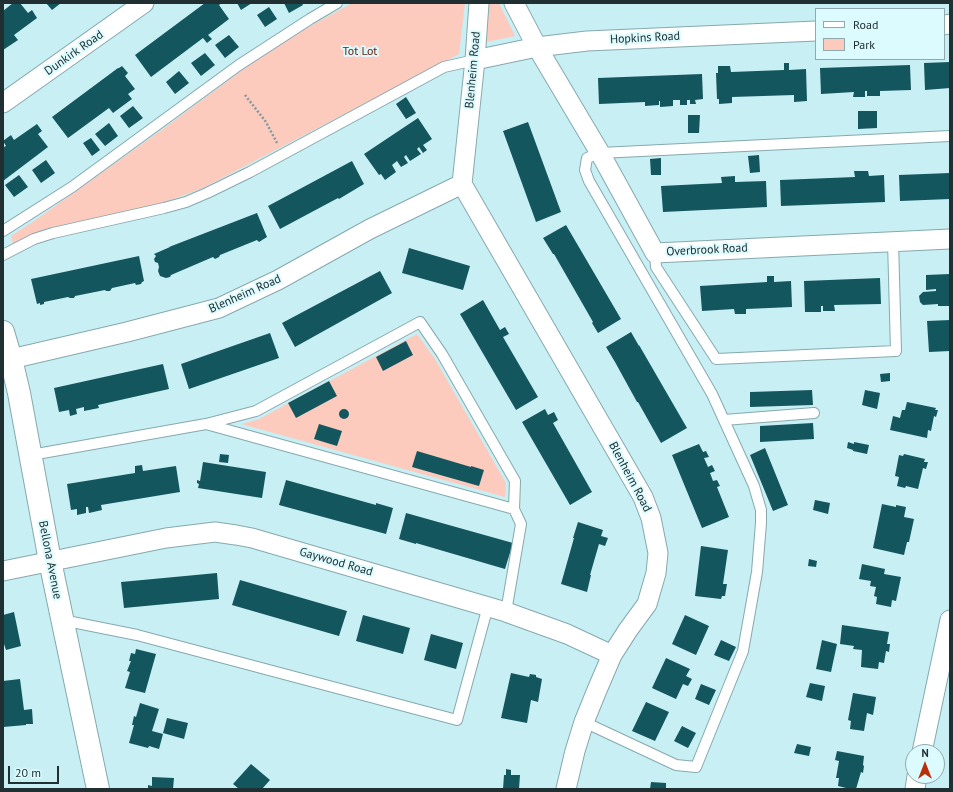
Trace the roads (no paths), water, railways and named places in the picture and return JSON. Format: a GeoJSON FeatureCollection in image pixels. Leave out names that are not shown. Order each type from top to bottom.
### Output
{"type":"FeatureCollection","features":[{"type":"Feature","properties":{"kind":"street","name":"Dunkirk Road"},"geometry":{"type":"LineString","coordinates":[[3,103],[144,3]]}},
{"type":"Feature","properties":{"kind":"street","name":"Blenheim Road"},"geometry":{"type":"LineString","coordinates":[[478,3],[462,184],[639,490],[651,518],[658,553],[656,573],[647,604],[612,655],[584,722],[566,789]]}},
{"type":"Feature","properties":{"kind":"street","name":"Overbrook Road"},"geometry":{"type":"LineString","coordinates":[[514,3],[600,153],[655,253],[950,239]]}},
{"type":"Feature","properties":{"kind":"street","name":"Hopkins Road"},"geometry":{"type":"LineString","coordinates":[[474,60],[538,47],[587,41],[815,31]]}},
{"type":"Feature","properties":{"kind":"street","name":"Blenheim Road"},"geometry":{"type":"LineString","coordinates":[[11,359],[219,308],[278,280],[370,229],[462,184]]}},
{"type":"Feature","properties":{"kind":"street","name":"Bellona Avenue"},"geometry":{"type":"LineString","coordinates":[[3,332],[19,393],[50,561],[98,789]]}},
{"type":"Feature","properties":{"kind":"street","name":"Gaywood Road"},"geometry":{"type":"LineString","coordinates":[[3,571],[166,538],[215,532],[252,538],[488,606],[567,634],[612,655]]}},
{"type":"Feature","properties":{"kind":"street"},"geometry":{"type":"LineString","coordinates":[[924,744],[950,620]]}},
{"type":"Feature","properties":{"kind":"lane"},"geometry":{"type":"LineString","coordinates":[[3,231],[72,187],[238,65],[337,3]]}},
{"type":"Feature","properties":{"kind":"lane"},"geometry":{"type":"LineString","coordinates":[[3,255],[34,240],[53,233],[186,202],[236,179],[444,67],[474,60]]}},
{"type":"Feature","properties":{"kind":"lane"},"geometry":{"type":"LineString","coordinates":[[584,722],[676,765],[696,767],[743,651],[757,572],[761,523],[761,510],[754,486],[712,394],[589,180],[585,170],[587,158],[600,153],[950,136]]}},
{"type":"Feature","properties":{"kind":"lane"},"geometry":{"type":"LineString","coordinates":[[655,253],[656,267],[716,358],[888,352],[896,351],[893,242]]}},
{"type":"Feature","properties":{"kind":"lane"},"geometry":{"type":"LineString","coordinates":[[31,455],[206,424],[256,411],[420,322],[442,354],[516,481],[514,509],[521,524],[506,612]]}},
{"type":"Feature","properties":{"kind":"lane"},"geometry":{"type":"LineString","coordinates":[[724,420],[814,413]]}},
{"type":"Feature","properties":{"kind":"lane"},"geometry":{"type":"LineString","coordinates":[[206,424],[514,509]]}},
{"type":"Feature","properties":{"kind":"lane"},"geometry":{"type":"LineString","coordinates":[[62,620],[137,635],[457,720],[488,606]]}},
{"type":"Feature","properties":{"kind":"park label","name":"Tot Lot"},"geometry":{"type":"Point","coordinates":[360,52]}}]}
